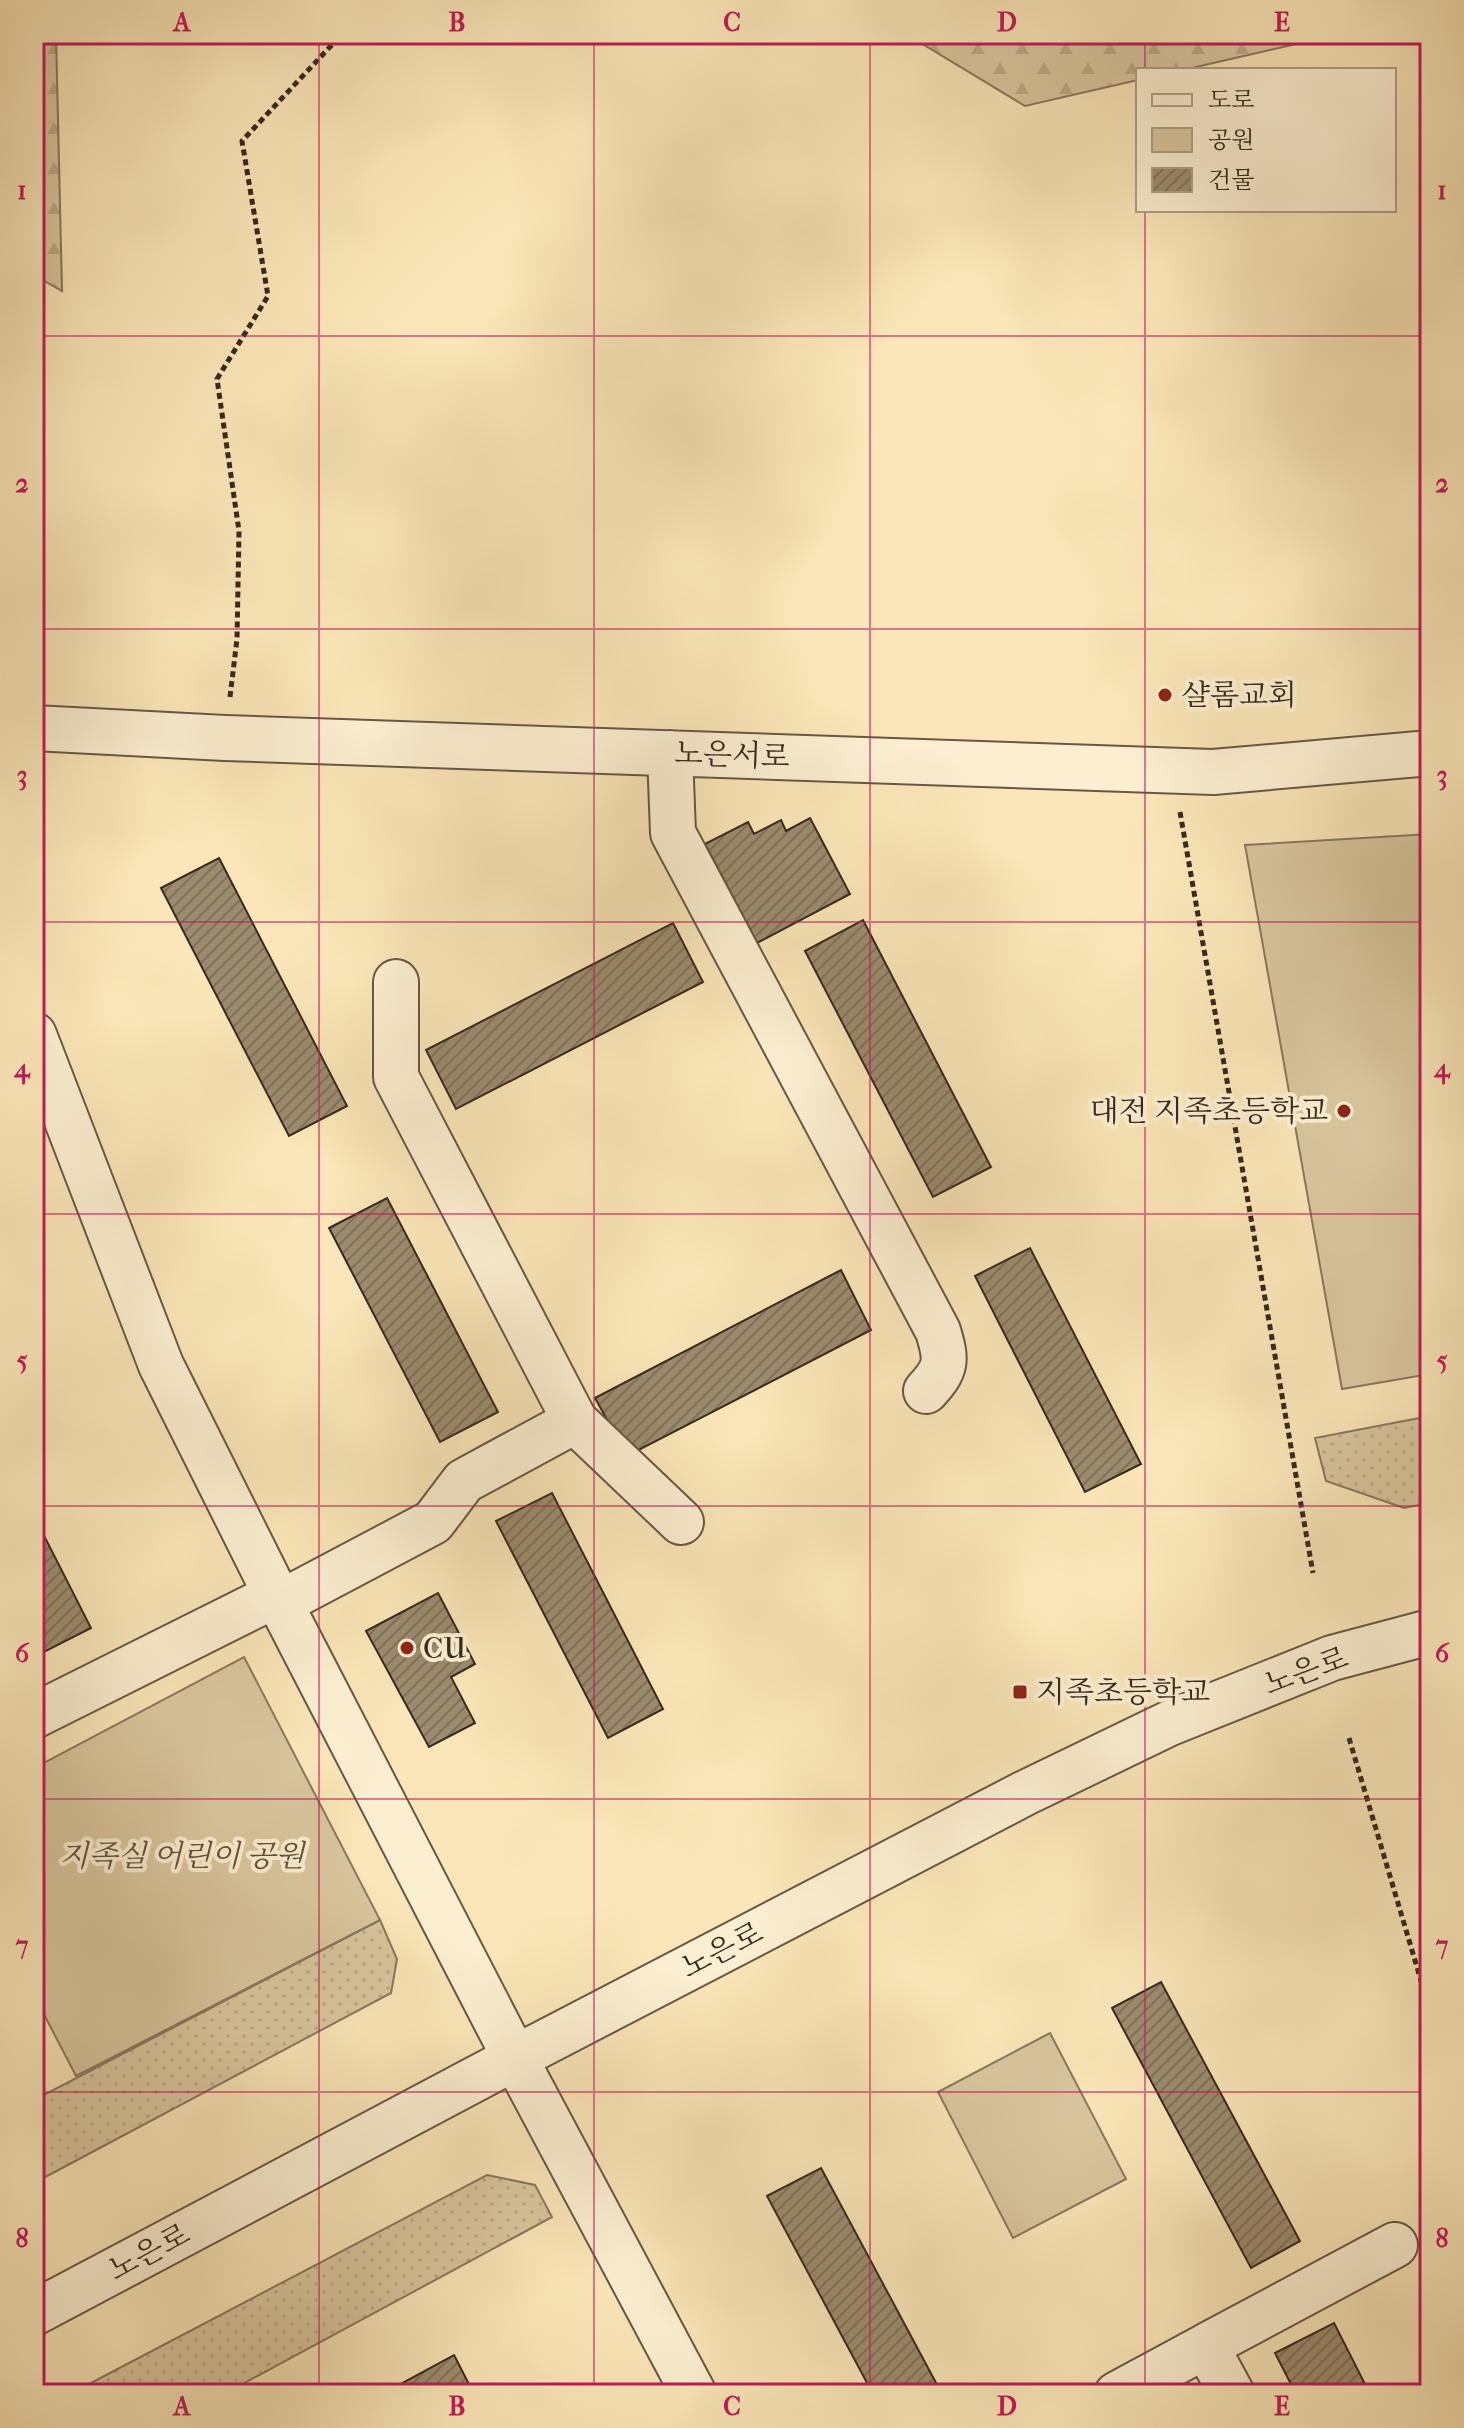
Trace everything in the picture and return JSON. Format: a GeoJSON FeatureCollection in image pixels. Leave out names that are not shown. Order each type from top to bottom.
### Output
{"type":"FeatureCollection","features":[{"type":"Feature","properties":{"kind":"street","name":"노은서로"},"geometry":{"type":"LineString","coordinates":[[34,728],[225,738],[1213,772],[1430,753]]}},
{"type":"Feature","properties":{"kind":"street"},"geometry":{"type":"LineString","coordinates":[[670,753],[673,833],[938,1331],[945,1356],[942,1373],[926,1391]]}},
{"type":"Feature","properties":{"kind":"street"},"geometry":{"type":"LineString","coordinates":[[396,982],[396,1077],[575,1421],[681,1522]]}},
{"type":"Feature","properties":{"kind":"street"},"geometry":{"type":"LineString","coordinates":[[34,1035],[161,1365],[515,2058],[694,2394]]}},
{"type":"Feature","properties":{"kind":"street"},"geometry":{"type":"LineString","coordinates":[[34,1716],[433,1522],[464,1481],[575,1421]]}},
{"type":"Feature","properties":{"kind":"street","name":"노은로"},"geometry":{"type":"LineString","coordinates":[[34,2313],[1025,1793],[1170,1723],[1332,1658],[1430,1632]]}},
{"type":"Feature","properties":{"kind":"street"},"geometry":{"type":"LineString","coordinates":[[1117,2394],[1395,2245]]}},
{"type":"Feature","properties":{"kind":"street"},"geometry":{"type":"LineString","coordinates":[[1206,2346],[1232,2394]]}},
{"type":"Feature","properties":{"kind":"path"},"geometry":{"type":"LineString","coordinates":[[225,738],[237,639],[239,531],[217,379],[268,296],[242,141],[342,34]]}},
{"type":"Feature","properties":{"kind":"path"},"geometry":{"type":"LineString","coordinates":[[1179,807],[1313,1573]]}},
{"type":"Feature","properties":{"kind":"path"},"geometry":{"type":"LineString","coordinates":[[1349,1738],[1430,2011]]}},
{"type":"Feature","properties":{"kind":"green space"},"geometry":{"type":"Polygon","coordinates":[[[34,34],[56,34],[62,291],[34,275],[34,34]]]}},
{"type":"Feature","properties":{"kind":"green space"},"geometry":{"type":"Polygon","coordinates":[[[906,34],[1340,34],[1192,68],[1136,68],[1136,80],[1025,106],[906,34]]]}},
{"type":"Feature","properties":{"kind":"green space","name":"대전 지족초등학교"},"geometry":{"type":"Polygon","coordinates":[[[1430,834],[1430,1374],[1342,1389],[1245,845],[1430,834]]]}},
{"type":"Feature","properties":{"kind":"green space"},"geometry":{"type":"Polygon","coordinates":[[[1430,1416],[1430,1503],[1404,1508],[1326,1481],[1315,1438],[1430,1416]]]}},
{"type":"Feature","properties":{"kind":"green space","name":"지족실 어린이 공원"},"geometry":{"type":"Polygon","coordinates":[[[244,1657],[380,1920],[76,2076],[34,1995],[34,1768],[244,1657]]]}},
{"type":"Feature","properties":{"kind":"green space"},"geometry":{"type":"Polygon","coordinates":[[[380,1920],[397,1959],[391,1993],[34,2183],[34,2100],[380,1920]]]}},
{"type":"Feature","properties":{"kind":"green space"},"geometry":{"type":"Polygon","coordinates":[[[1050,2033],[1126,2179],[1013,2238],[938,2092],[1050,2033]]]}},
{"type":"Feature","properties":{"kind":"green space"},"geometry":{"type":"Polygon","coordinates":[[[487,2175],[535,2185],[552,2217],[224,2394],[70,2394],[487,2175]]]}},
{"type":"Feature","properties":{"kind":"building"},"geometry":{"type":"Polygon","coordinates":[[[810,818],[850,894],[757,943],[705,844],[748,822],[754,834],[781,820],[786,831],[810,818]]]}},
{"type":"Feature","properties":{"kind":"building"},"geometry":{"type":"Polygon","coordinates":[[[219,858],[347,1106],[289,1136],[161,888],[219,858]]]}},
{"type":"Feature","properties":{"kind":"building"},"geometry":{"type":"Polygon","coordinates":[[[863,920],[991,1167],[933,1197],[805,951],[863,920]]]}},
{"type":"Feature","properties":{"kind":"building"},"geometry":{"type":"Polygon","coordinates":[[[673,923],[703,982],[456,1109],[426,1050],[673,923]]]}},
{"type":"Feature","properties":{"kind":"building"},"geometry":{"type":"Polygon","coordinates":[[[387,1198],[498,1412],[440,1442],[329,1228],[387,1198]]]}},
{"type":"Feature","properties":{"kind":"building"},"geometry":{"type":"Polygon","coordinates":[[[1030,1248],[1141,1464],[1085,1492],[975,1276],[1030,1248]]]}},
{"type":"Feature","properties":{"kind":"building"},"geometry":{"type":"Polygon","coordinates":[[[841,1270],[871,1330],[627,1456],[595,1398],[841,1270]]]}},
{"type":"Feature","properties":{"kind":"building"},"geometry":{"type":"Polygon","coordinates":[[[552,1493],[663,1709],[608,1738],[496,1521],[552,1493]]]}},
{"type":"Feature","properties":{"kind":"building"},"geometry":{"type":"Polygon","coordinates":[[[34,1516],[91,1628],[38,1655],[34,1647],[34,1516]]]}},
{"type":"Feature","properties":{"kind":"building"},"geometry":{"type":"Polygon","coordinates":[[[438,1593],[475,1664],[451,1677],[475,1723],[429,1747],[366,1631],[438,1593]]]}},
{"type":"Feature","properties":{"kind":"building"},"geometry":{"type":"Polygon","coordinates":[[[1161,1982],[1300,2241],[1251,2268],[1112,2008],[1161,1982]]]}},
{"type":"Feature","properties":{"kind":"building"},"geometry":{"type":"Polygon","coordinates":[[[821,2168],[942,2394],[873,2394],[767,2196],[821,2168]]]}},
{"type":"Feature","properties":{"kind":"building"},"geometry":{"type":"Polygon","coordinates":[[[1334,2323],[1370,2394],[1296,2394],[1275,2353],[1334,2323]]]}},
{"type":"Feature","properties":{"kind":"building"},"geometry":{"type":"Polygon","coordinates":[[[454,2355],[474,2394],[397,2394],[393,2388],[454,2355]]]}},
{"type":"Feature","properties":{"kind":"place","name":"샬롬교회"},"geometry":{"type":"Point","coordinates":[1165,695]}},
{"type":"Feature","properties":{"kind":"place","name":"대전 지족초등학교"},"geometry":{"type":"Point","coordinates":[1344,1111]}},
{"type":"Feature","properties":{"kind":"place","name":"CU"},"geometry":{"type":"Point","coordinates":[407,1648]}},
{"type":"Feature","properties":{"kind":"place","name":"지족초등학교"},"geometry":{"type":"Point","coordinates":[1020,1692]}}]}
